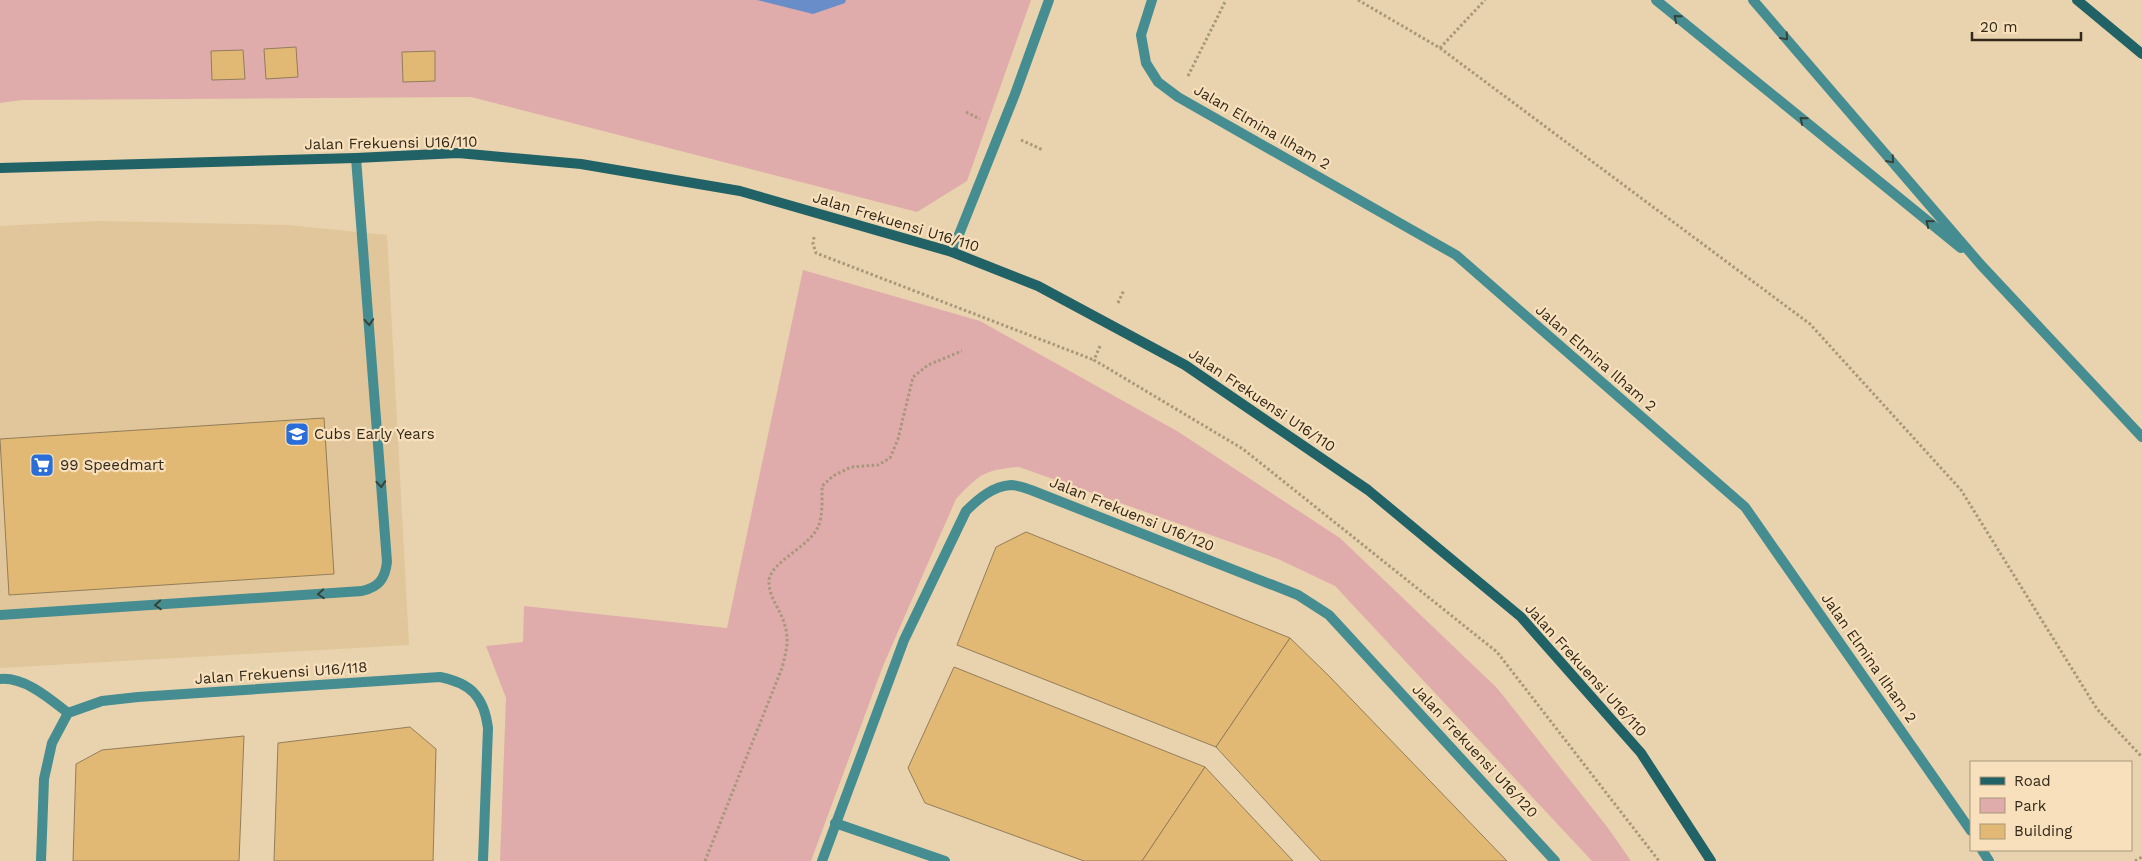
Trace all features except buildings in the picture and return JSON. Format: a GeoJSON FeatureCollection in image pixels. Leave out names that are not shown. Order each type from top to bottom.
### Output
{"type":"FeatureCollection","features":[{"type":"Feature","properties":{"kind":"street"},"geometry":{"type":"LineString","coordinates":[[952,252],[1015,94],[1049,0]]}},
{"type":"Feature","properties":{"kind":"street","name":"Jalan Elmina Ilham 2"},"geometry":{"type":"LineString","coordinates":[[1152,0],[1142,35],[1146,63],[1158,82],[1178,97],[1456,255],[1745,507],[1970,830]]}},
{"type":"Feature","properties":{"kind":"street"},"geometry":{"type":"LineString","coordinates":[[1656,0],[1981,265]]}},
{"type":"Feature","properties":{"kind":"street"},"geometry":{"type":"LineString","coordinates":[[1753,0],[1981,265],[2142,437]]}},
{"type":"Feature","properties":{"kind":"street"},"geometry":{"type":"LineString","coordinates":[[2077,0],[2142,54]]}},
{"type":"Feature","properties":{"kind":"street","name":"Jalan Frekuensi U16/110"},"geometry":{"type":"LineString","coordinates":[[0,168],[356,158],[458,153],[581,164],[740,191],[952,252],[1038,286],[1185,365],[1368,490],[1521,618],[1641,753],[1711,861]]}},
{"type":"Feature","properties":{"kind":"street"},"geometry":{"type":"LineString","coordinates":[[0,615],[362,591],[373,588],[381,582],[386,573],[388,562],[356,158]]}},
{"type":"Feature","properties":{"kind":"street","name":"Jalan Frekuensi U16/120"},"geometry":{"type":"LineString","coordinates":[[822,861],[904,640],[966,511],[978,499],[994,490],[1012,485],[1031,490],[1298,595],[1329,614],[1555,861]]}},
{"type":"Feature","properties":{"kind":"street","name":"Jalan Frekuensi U16/118"},"geometry":{"type":"LineString","coordinates":[[68,712],[102,701],[138,697],[440,677],[456,680],[480,698],[486,713],[488,728],[483,861]]}},
{"type":"Feature","properties":{"kind":"street"},"geometry":{"type":"LineString","coordinates":[[0,679],[8,678],[42,692],[68,712],[52,743],[44,779],[41,861]]}},
{"type":"Feature","properties":{"kind":"street"},"geometry":{"type":"LineString","coordinates":[[835,823],[945,861]]}},
{"type":"Feature","properties":{"kind":"path"},"geometry":{"type":"LineString","coordinates":[[1178,97],[1226,0]]}},
{"type":"Feature","properties":{"kind":"path"},"geometry":{"type":"LineString","coordinates":[[1358,0],[1440,48],[1810,324],[1961,490],[2097,709],[2142,757]]}},
{"type":"Feature","properties":{"kind":"path"},"geometry":{"type":"LineString","coordinates":[[1440,48],[1485,0]]}},
{"type":"Feature","properties":{"kind":"path"},"geometry":{"type":"LineString","coordinates":[[822,215],[813,244],[816,253],[1094,360],[1243,449],[1497,652],[1660,861]]}},
{"type":"Feature","properties":{"kind":"path"},"geometry":{"type":"LineString","coordinates":[[1094,360],[1124,290]]}},
{"type":"Feature","properties":{"kind":"path"},"geometry":{"type":"LineString","coordinates":[[705,861],[782,668],[788,646],[785,623],[770,594],[769,579],[773,569],[807,541],[818,527],[822,506],[822,486],[833,476],[851,467],[878,465],[890,458],[898,439],[914,377],[928,365],[962,351]]}},
{"type":"Feature","properties":{"kind":"path"},"geometry":{"type":"LineString","coordinates":[[2135,861],[2142,857]]}},
{"type":"Feature","properties":{"kind":"shaded area"},"geometry":{"type":"Polygon","coordinates":[[[98,221],[288,225],[387,235],[409,645],[0,668],[0,226],[98,221]]]}},
{"type":"Feature","properties":{"kind":"green space"},"geometry":{"type":"Polygon","coordinates":[[[0,0],[1031,0],[967,181],[917,212],[471,97],[22,100],[0,103],[0,0]]]}},
{"type":"Feature","properties":{"kind":"green space"},"geometry":{"type":"Polygon","coordinates":[[[803,270],[980,321],[1177,431],[1340,538],[1497,688],[1608,828],[1631,861],[1592,861],[1335,586],[1278,559],[1019,467],[998,470],[983,475],[956,499],[883,666],[811,861],[500,861],[506,698],[486,646],[523,642],[524,606],[727,628],[803,270]]]}},
{"type":"Feature","properties":{"kind":"water"},"geometry":{"type":"Polygon","coordinates":[[[757,0],[846,0],[845,3],[813,14],[757,0]]]}},
{"type":"Feature","properties":{"kind":"place","name":"Cubs Early Years"},"geometry":{"type":"Point","coordinates":[297,434]}},
{"type":"Feature","properties":{"kind":"place","name":"99 Speedmart"},"geometry":{"type":"Point","coordinates":[42,465]}}]}
